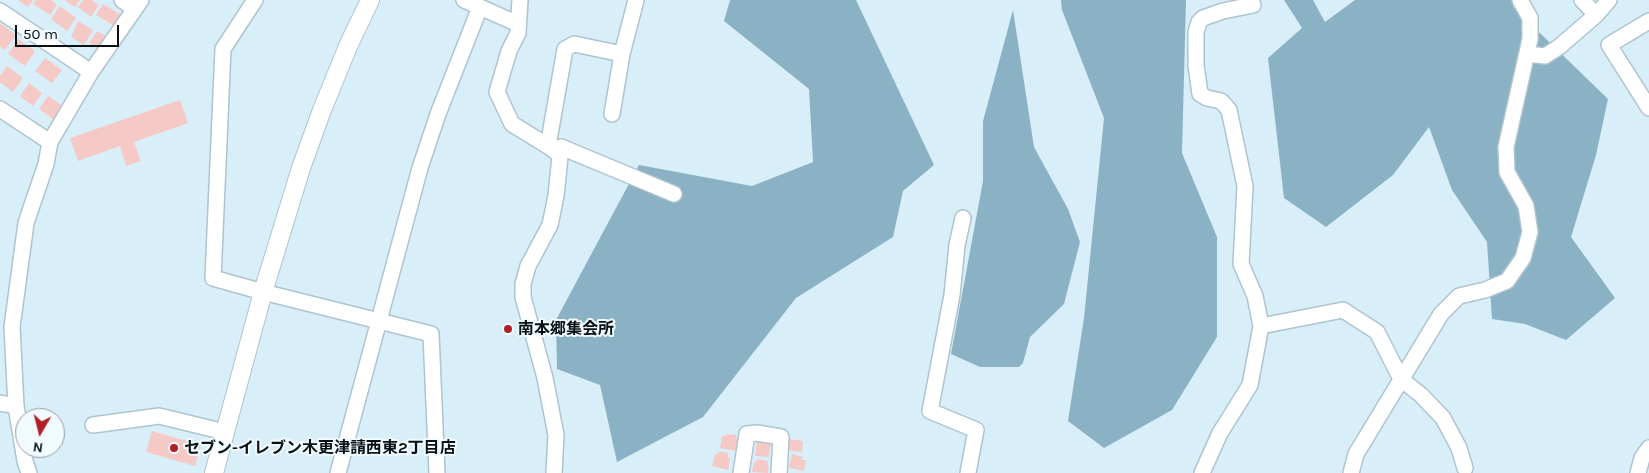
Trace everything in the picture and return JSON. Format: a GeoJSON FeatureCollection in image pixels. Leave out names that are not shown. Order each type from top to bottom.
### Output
{"type":"FeatureCollection","features":[{"type":"Feature","properties":{"kind":"street"},"geometry":{"type":"LineString","coordinates":[[29,473],[16,406],[12,327],[26,223],[46,164],[50,142],[91,72],[138,4],[122,0]]}},
{"type":"Feature","properties":{"kind":"street"},"geometry":{"type":"LineString","coordinates":[[255,0],[223,49],[213,278],[431,334],[437,473]]}},
{"type":"Feature","properties":{"kind":"street"},"geometry":{"type":"LineString","coordinates":[[214,473],[283,224],[322,110],[349,44],[370,0]]}},
{"type":"Feature","properties":{"kind":"street"},"geometry":{"type":"LineString","coordinates":[[464,0],[518,24]]}},
{"type":"Feature","properties":{"kind":"street"},"geometry":{"type":"LineString","coordinates":[[520,0],[518,33],[509,51],[497,92],[512,124],[555,146],[674,194]]}},
{"type":"Feature","properties":{"kind":"street"},"geometry":{"type":"LineString","coordinates":[[612,114],[622,54],[636,0]]}},
{"type":"Feature","properties":{"kind":"street"},"geometry":{"type":"LineString","coordinates":[[1351,473],[1356,454],[1441,314],[1459,296],[1485,290],[1507,281],[1523,258],[1530,232],[1526,206],[1507,172],[1506,147],[1530,39],[1530,18],[1520,0]]}},
{"type":"Feature","properties":{"kind":"street"},"geometry":{"type":"LineString","coordinates":[[1582,0],[1596,15]]}},
{"type":"Feature","properties":{"kind":"street"},"geometry":{"type":"LineString","coordinates":[[1527,54],[1545,56],[1560,47],[1596,15],[1609,0]]}},
{"type":"Feature","properties":{"kind":"street"},"geometry":{"type":"LineString","coordinates":[[1202,473],[1220,433],[1250,385],[1261,326],[1255,296],[1241,264],[1245,186],[1229,110],[1221,101],[1207,98],[1200,94],[1196,65],[1196,32],[1199,22],[1203,18],[1224,11],[1254,5]]}},
{"type":"Feature","properties":{"kind":"street"},"geometry":{"type":"LineString","coordinates":[[338,473],[420,168],[438,114],[480,7]]}},
{"type":"Feature","properties":{"kind":"street"},"geometry":{"type":"LineString","coordinates":[[0,11],[91,72]]}},
{"type":"Feature","properties":{"kind":"street"},"geometry":{"type":"LineString","coordinates":[[1648,104],[1609,44],[1649,21]]}},
{"type":"Feature","properties":{"kind":"street"},"geometry":{"type":"LineString","coordinates":[[554,473],[556,435],[545,378],[523,298],[524,284],[528,266],[550,225],[556,196],[555,146],[566,49],[574,44],[622,54]]}},
{"type":"Feature","properties":{"kind":"street"},"geometry":{"type":"LineString","coordinates":[[0,109],[50,142]]}},
{"type":"Feature","properties":{"kind":"street"},"geometry":{"type":"LineString","coordinates":[[963,218],[957,245],[952,295],[930,411],[976,430],[968,473]]}},
{"type":"Feature","properties":{"kind":"street"},"geometry":{"type":"LineString","coordinates":[[1261,326],[1343,310],[1378,332],[1401,379],[1421,395],[1443,418],[1469,471]]}},
{"type":"Feature","properties":{"kind":"street"},"geometry":{"type":"LineString","coordinates":[[0,403],[16,406]]}},
{"type":"Feature","properties":{"kind":"street"},"geometry":{"type":"LineString","coordinates":[[92,424],[159,416],[225,432]]}},
{"type":"Feature","properties":{"kind":"street"},"geometry":{"type":"LineString","coordinates":[[741,473],[747,434],[757,433],[781,437],[779,473]]}},
{"type":"Feature","properties":{"kind":"street"},"geometry":{"type":"LineString","coordinates":[[1638,473],[1642,458],[1649,448]]}},
{"type":"Feature","properties":{"kind":"shaded area"},"geometry":{"type":"Polygon","coordinates":[[[730,0],[856,0],[934,165],[903,191],[893,237],[796,298],[703,417],[617,462],[600,385],[557,369],[556,320],[639,165],[752,186],[813,162],[809,89],[724,21],[730,0]]]}},
{"type":"Feature","properties":{"kind":"shaded area"},"geometry":{"type":"Polygon","coordinates":[[[1061,0],[1186,0],[1182,153],[1217,237],[1217,337],[1172,410],[1104,448],[1068,421],[1084,318],[1104,118],[1062,10],[1061,0]]]}},
{"type":"Feature","properties":{"kind":"shaded area"},"geometry":{"type":"Polygon","coordinates":[[[1284,0],[1313,0],[1325,22],[1355,0],[1515,0],[1513,7],[1608,99],[1596,155],[1571,237],[1615,298],[1566,340],[1525,324],[1492,319],[1487,242],[1452,190],[1429,127],[1393,175],[1326,227],[1284,198],[1268,58],[1302,28],[1284,0]]]}},
{"type":"Feature","properties":{"kind":"shaded area"},"geometry":{"type":"Polygon","coordinates":[[[1013,10],[1034,147],[1068,209],[1080,242],[1064,304],[1030,337],[1023,363],[1019,367],[980,367],[951,354],[983,181],[983,121],[1013,10]]]}},
{"type":"Feature","properties":{"kind":"building"},"geometry":{"type":"Polygon","coordinates":[[[18,0],[33,0],[28,7],[18,0]]]}},
{"type":"Feature","properties":{"kind":"building"},"geometry":{"type":"Polygon","coordinates":[[[36,0],[51,0],[57,5],[50,15],[33,4],[36,0]]]}},
{"type":"Feature","properties":{"kind":"building"},"geometry":{"type":"Polygon","coordinates":[[[64,0],[80,0],[75,7],[64,0]]]}},
{"type":"Feature","properties":{"kind":"building"},"geometry":{"type":"Polygon","coordinates":[[[83,0],[92,0],[99,5],[91,17],[78,7],[83,0]]]}},
{"type":"Feature","properties":{"kind":"building"},"geometry":{"type":"Polygon","coordinates":[[[103,4],[123,16],[116,27],[96,15],[103,4]]]}},
{"type":"Feature","properties":{"kind":"building"},"geometry":{"type":"Polygon","coordinates":[[[60,6],[76,18],[67,31],[51,19],[60,6]]]}},
{"type":"Feature","properties":{"kind":"building"},"geometry":{"type":"Polygon","coordinates":[[[78,21],[93,30],[84,45],[71,37],[78,21]]]}},
{"type":"Feature","properties":{"kind":"building"},"geometry":{"type":"Polygon","coordinates":[[[0,23],[16,35],[5,50],[0,47],[0,23]]]}},
{"type":"Feature","properties":{"kind":"building"},"geometry":{"type":"Polygon","coordinates":[[[97,31],[111,39],[103,52],[89,43],[97,31]]]}},
{"type":"Feature","properties":{"kind":"building"},"geometry":{"type":"Polygon","coordinates":[[[18,39],[35,51],[25,66],[8,54],[18,39]]]}},
{"type":"Feature","properties":{"kind":"building"},"geometry":{"type":"Polygon","coordinates":[[[45,58],[62,70],[52,83],[35,71],[45,58]]]}},
{"type":"Feature","properties":{"kind":"building"},"geometry":{"type":"Polygon","coordinates":[[[7,66],[23,78],[13,92],[0,82],[0,76],[7,66]]]}},
{"type":"Feature","properties":{"kind":"building"},"geometry":{"type":"Polygon","coordinates":[[[29,83],[42,93],[33,106],[20,96],[29,83]]]}},
{"type":"Feature","properties":{"kind":"building"},"geometry":{"type":"Polygon","coordinates":[[[48,96],[64,107],[54,120],[39,109],[48,96]]]}},
{"type":"Feature","properties":{"kind":"building"},"geometry":{"type":"Polygon","coordinates":[[[180,100],[188,123],[134,142],[141,161],[126,166],[120,146],[78,161],[70,138],[180,100]]]}},
{"type":"Feature","properties":{"kind":"building","name":"セブン-イレブン木更津請西東2丁目店"},"geometry":{"type":"Polygon","coordinates":[[[152,431],[201,445],[195,466],[146,452],[152,431]]]}},
{"type":"Feature","properties":{"kind":"building"},"geometry":{"type":"Polygon","coordinates":[[[727,434],[737,435],[736,438],[739,439],[737,451],[720,448],[722,436],[727,434]]]}},
{"type":"Feature","properties":{"kind":"building"},"geometry":{"type":"Polygon","coordinates":[[[789,439],[803,441],[802,452],[787,450],[789,439]]]}},
{"type":"Feature","properties":{"kind":"building"},"geometry":{"type":"Polygon","coordinates":[[[757,440],[771,442],[769,457],[755,456],[757,440]]]}},
{"type":"Feature","properties":{"kind":"building"},"geometry":{"type":"Polygon","coordinates":[[[719,451],[728,453],[730,458],[728,470],[712,466],[715,454],[718,454],[719,451]]]}},
{"type":"Feature","properties":{"kind":"building"},"geometry":{"type":"Polygon","coordinates":[[[792,454],[803,457],[802,460],[806,460],[804,471],[789,468],[792,454]]]}},
{"type":"Feature","properties":{"kind":"building"},"geometry":{"type":"Polygon","coordinates":[[[757,459],[768,461],[768,473],[752,472],[754,462],[757,459]]]}},
{"type":"Feature","properties":{"kind":"place","name":"南本郷集会所"},"geometry":{"type":"Point","coordinates":[508,329]}},
{"type":"Feature","properties":{"kind":"place","name":"セブン-イレブン木更津請西東2丁目店"},"geometry":{"type":"Point","coordinates":[174,448]}}]}
